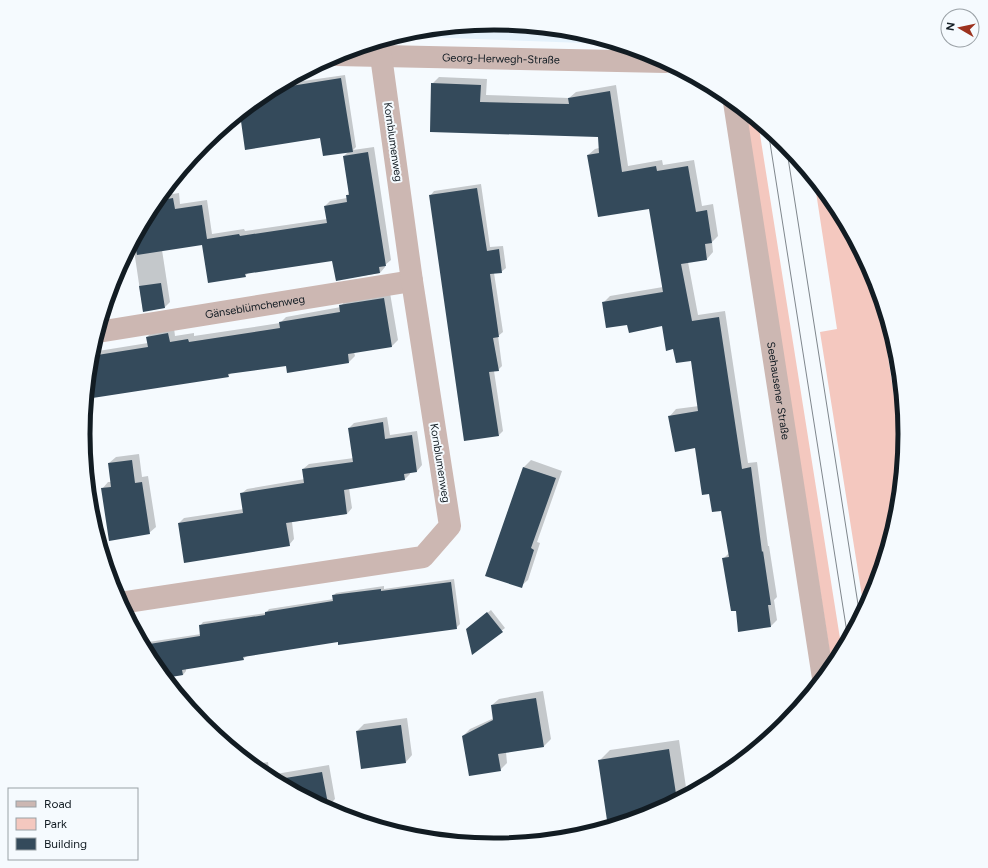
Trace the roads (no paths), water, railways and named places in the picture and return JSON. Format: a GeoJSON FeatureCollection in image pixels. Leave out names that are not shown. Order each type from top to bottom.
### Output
{"type":"FeatureCollection","features":[{"type":"Feature","properties":{"kind":"street","name":"Georg-Herwegh-Straße"},"geometry":{"type":"LineString","coordinates":[[353,55],[650,62]]}},
{"type":"Feature","properties":{"kind":"street","name":"Kornblumenweg"},"geometry":{"type":"LineString","coordinates":[[127,602],[423,557],[450,526],[412,281],[381,56]]}},
{"type":"Feature","properties":{"kind":"street","name":"Seehausener Straße"},"geometry":{"type":"LineString","coordinates":[[735,110],[822,670]]}},
{"type":"Feature","properties":{"kind":"street","name":"Gänseblümchenweg"},"geometry":{"type":"LineString","coordinates":[[104,331],[412,281]]}},
{"type":"Feature","properties":{"kind":"tram line"},"geometry":{"type":"LineString","coordinates":[[769,138],[847,631]]}},
{"type":"Feature","properties":{"kind":"tram line"},"geometry":{"type":"LineString","coordinates":[[788,157],[859,608]]}}]}
